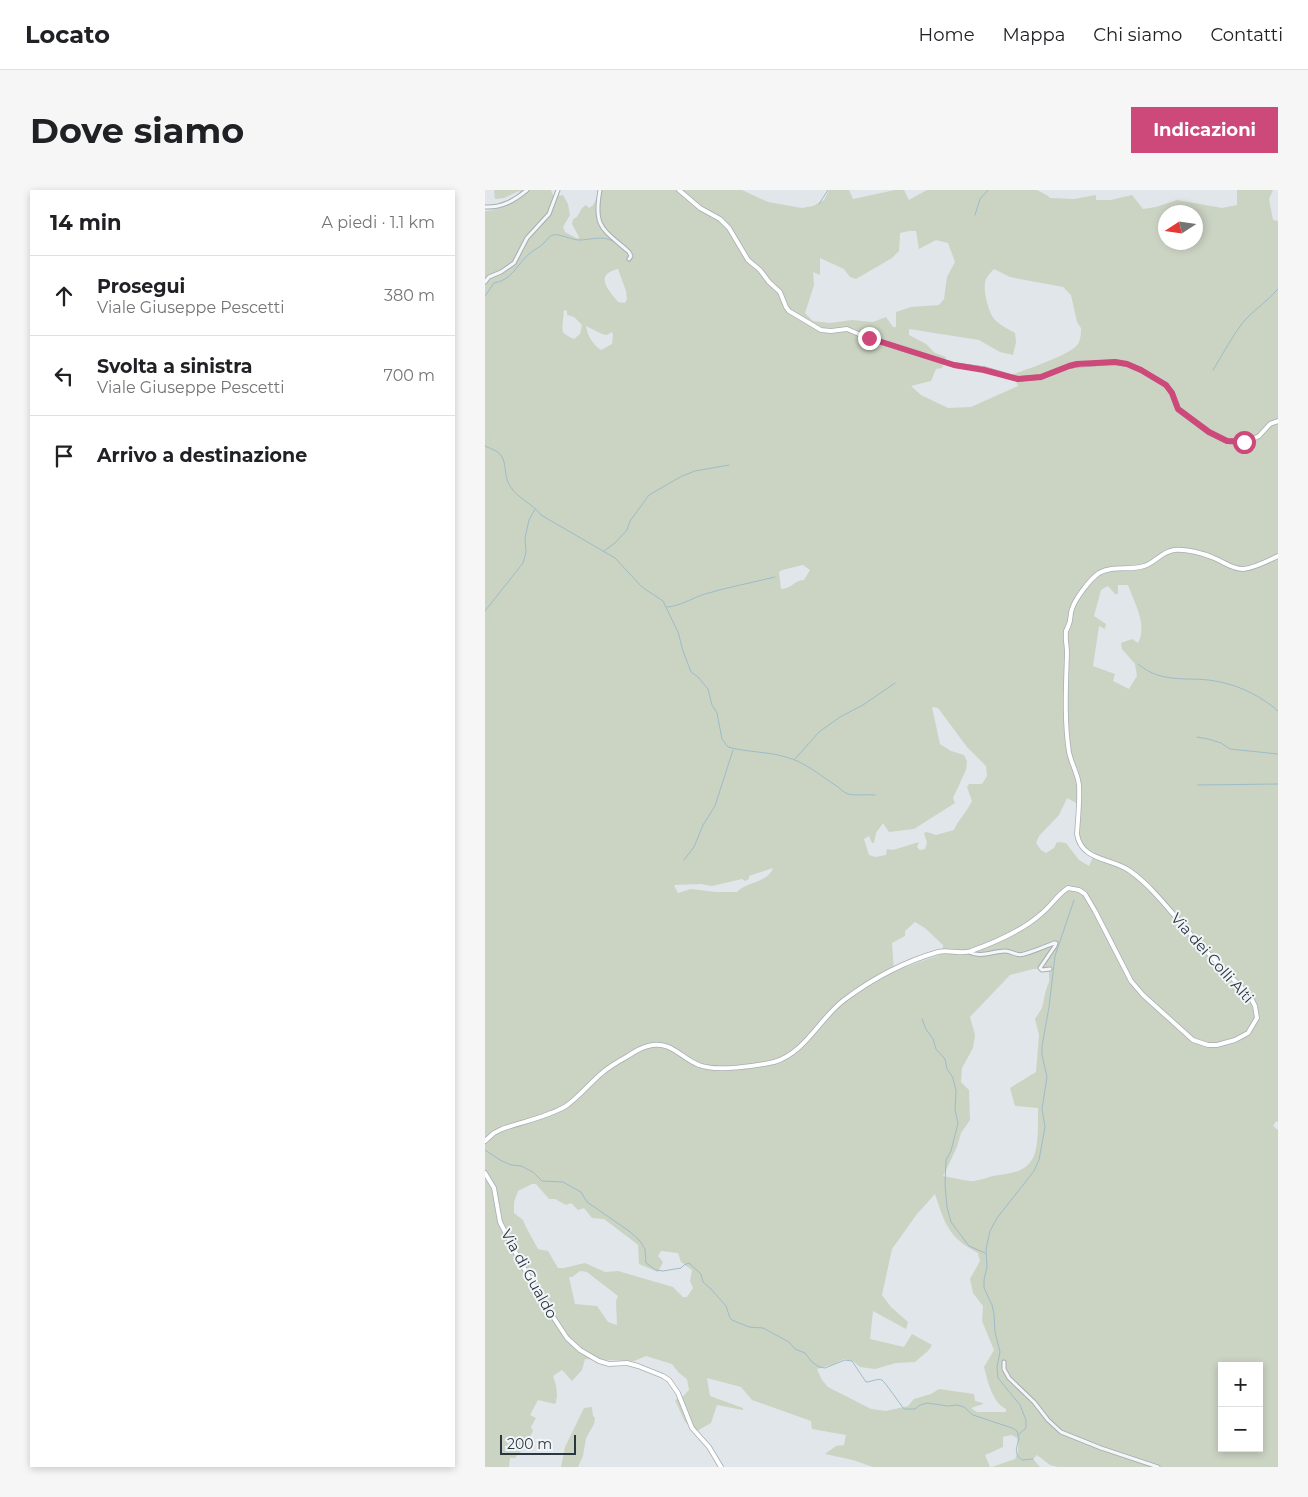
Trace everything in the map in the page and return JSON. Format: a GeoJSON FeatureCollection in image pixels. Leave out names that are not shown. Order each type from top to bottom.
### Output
{"type":"FeatureCollection","features":[{"type":"Feature","properties":{"kind":"street"},"geometry":{"type":"LineString","coordinates":[[485,207],[509,203],[527,190]]}},
{"type":"Feature","properties":{"kind":"street"},"geometry":{"type":"LineString","coordinates":[[485,282],[489,277],[514,264],[527,238],[549,214],[558,190]]}},
{"type":"Feature","properties":{"kind":"street"},"geometry":{"type":"LineString","coordinates":[[600,190],[598,219],[605,230],[629,252],[631,256],[629,259]]}},
{"type":"Feature","properties":{"kind":"street"},"geometry":{"type":"LineString","coordinates":[[679,190],[700,208],[720,219],[729,228],[748,260],[780,292],[789,312],[821,330],[847,329],[869,338],[954,365],[984,370],[1018,379],[1041,377],[1077,364],[1115,362],[1127,364],[1166,385],[1172,393],[1178,409],[1209,432],[1227,441],[1249,441],[1259,436],[1270,424],[1278,421]]}},
{"type":"Feature","properties":{"kind":"street","name":"Via dei Colli Alti"},"geometry":{"type":"LineString","coordinates":[[485,1141],[502,1129],[565,1106],[604,1072],[639,1049],[649,1045],[670,1046],[690,1061],[705,1067],[736,1068],[781,1059],[792,1054],[801,1046],[831,1010],[882,975],[904,964],[939,952],[969,952],[1025,927],[1068,888],[1073,888],[1085,894],[1131,981],[1193,1040],[1208,1046],[1217,1045],[1235,1040],[1248,1033],[1257,1018],[1255,1006],[1251,998],[1199,944],[1141,878],[1126,868],[1087,853],[1078,841],[1079,786],[1069,753],[1066,695],[1067,651],[1065,642],[1070,615],[1075,603],[1093,579],[1102,572],[1142,567],[1173,550],[1183,550],[1214,558],[1229,566],[1240,569],[1259,565],[1278,556]]}},
{"type":"Feature","properties":{"kind":"street"},"geometry":{"type":"LineString","coordinates":[[969,952],[982,955],[1009,951],[1023,955],[1054,942],[1056,943],[1055,946],[1041,968],[1042,970],[1050,969]]}},
{"type":"Feature","properties":{"kind":"street","name":"Via di Gualdo"},"geometry":{"type":"LineString","coordinates":[[485,1173],[494,1188],[501,1222],[520,1261],[539,1297],[567,1338],[580,1350],[599,1361],[609,1364],[627,1363],[669,1380],[678,1393],[693,1428],[709,1447],[721,1467]]}},
{"type":"Feature","properties":{"kind":"street"},"geometry":{"type":"LineString","coordinates":[[1004,1362],[1004,1370],[1009,1378],[1061,1432],[1157,1467]]}},
{"type":"Feature","properties":{"kind":"green space"},"geometry":{"type":"Polygon","coordinates":[[[494,190],[551,190],[553,195],[563,195],[568,204],[570,215],[563,227],[565,232],[578,239],[579,237],[572,224],[573,219],[577,217],[586,205],[589,208],[593,205],[602,190],[742,190],[768,202],[802,208],[813,206],[824,200],[829,190],[849,190],[853,199],[895,190],[904,190],[909,200],[927,190],[1037,190],[1050,198],[1074,199],[1096,195],[1096,200],[1111,200],[1132,195],[1143,209],[1158,206],[1158,250],[1203,250],[1203,205],[1162,205],[1177,200],[1222,208],[1237,205],[1237,190],[1273,190],[1269,199],[1273,220],[1278,221],[1278,1122],[1276,1121],[1273,1126],[1278,1130],[1278,1467],[1058,1467],[1050,1465],[1037,1455],[1033,1459],[1040,1467],[992,1467],[1015,1459],[1018,1451],[1018,1441],[1017,1438],[1011,1435],[1003,1437],[1003,1447],[985,1455],[990,1467],[873,1467],[853,1460],[825,1454],[836,1446],[844,1445],[846,1435],[812,1429],[811,1421],[752,1400],[741,1387],[707,1378],[710,1396],[743,1408],[743,1410],[717,1405],[711,1423],[697,1431],[685,1422],[675,1400],[682,1397],[689,1390],[687,1379],[672,1364],[646,1356],[634,1361],[585,1359],[582,1370],[572,1381],[562,1370],[553,1376],[557,1394],[555,1404],[538,1400],[530,1415],[536,1418],[531,1427],[533,1431],[523,1449],[515,1458],[510,1458],[509,1467],[485,1467],[485,211],[500,208],[523,196],[519,191],[504,198],[495,199],[494,190]],[[909,231],[900,233],[899,251],[892,258],[856,279],[850,277],[844,269],[820,258],[820,275],[813,272],[814,285],[805,313],[813,321],[830,323],[852,320],[873,322],[886,317],[893,327],[896,327],[896,312],[911,307],[939,305],[944,299],[947,277],[955,262],[948,243],[936,240],[919,249],[916,231],[909,231]],[[618,269],[606,275],[605,283],[607,288],[618,302],[625,303],[627,299],[626,291],[618,269]],[[994,269],[985,283],[985,294],[992,317],[1015,333],[1016,342],[1013,355],[1000,352],[979,340],[909,329],[909,335],[926,344],[935,353],[946,357],[942,368],[936,369],[931,381],[911,386],[921,395],[948,408],[971,407],[1018,386],[1013,374],[1067,352],[1074,348],[1080,340],[1081,328],[1077,322],[1071,295],[1063,287],[1010,277],[994,269]],[[564,310],[563,332],[574,339],[580,334],[582,325],[574,317],[567,315],[567,311],[564,310]],[[586,326],[593,343],[601,350],[612,344],[612,332],[607,335],[586,326]],[[803,565],[779,572],[781,589],[788,588],[798,581],[804,580],[810,570],[803,565]],[[1118,585],[1118,594],[1115,594],[1108,586],[1101,590],[1094,616],[1106,624],[1105,629],[1099,626],[1093,666],[1115,674],[1113,681],[1129,689],[1137,676],[1135,664],[1122,649],[1121,643],[1132,639],[1138,643],[1141,636],[1141,621],[1128,585],[1118,585]],[[932,707],[940,744],[951,751],[964,755],[967,761],[966,770],[953,798],[955,803],[914,829],[889,832],[883,823],[876,833],[874,843],[872,843],[869,836],[864,839],[869,855],[875,857],[886,855],[887,849],[893,850],[919,842],[917,847],[920,850],[925,849],[927,843],[924,833],[936,835],[954,830],[972,801],[967,787],[969,784],[982,784],[987,776],[986,766],[967,747],[938,708],[932,707]],[[1067,798],[1059,815],[1039,836],[1036,843],[1046,853],[1054,848],[1057,842],[1066,843],[1079,860],[1089,866],[1095,853],[1082,845],[1079,837],[1080,805],[1067,798]],[[773,868],[749,876],[749,879],[712,886],[701,884],[674,885],[678,893],[691,889],[737,892],[745,886],[762,880],[773,868]],[[915,922],[905,931],[905,936],[892,943],[894,971],[942,954],[943,945],[925,928],[915,922]],[[1049,968],[1033,969],[1010,975],[970,1017],[975,1035],[973,1048],[962,1068],[961,1082],[969,1090],[970,1120],[961,1133],[957,1147],[943,1176],[972,1181],[1020,1170],[1029,1163],[1035,1153],[1038,1134],[1038,1108],[1015,1106],[1010,1088],[1036,1072],[1039,1035],[1035,1019],[1042,1008],[1049,982],[1049,968]],[[536,1184],[518,1191],[514,1202],[514,1213],[523,1220],[538,1249],[548,1251],[558,1268],[585,1263],[605,1272],[618,1271],[673,1287],[683,1297],[687,1297],[693,1288],[690,1281],[692,1270],[681,1262],[678,1253],[661,1251],[658,1256],[663,1262],[658,1272],[639,1264],[638,1245],[633,1241],[604,1219],[592,1218],[584,1208],[578,1210],[571,1203],[566,1205],[555,1199],[549,1199],[536,1184]],[[935,1194],[917,1214],[892,1249],[882,1295],[891,1307],[908,1322],[906,1329],[873,1311],[870,1339],[904,1347],[912,1334],[932,1345],[915,1362],[896,1363],[875,1369],[860,1367],[853,1361],[844,1359],[817,1369],[822,1380],[828,1387],[871,1409],[886,1411],[908,1406],[914,1399],[931,1394],[939,1389],[974,1394],[975,1401],[983,1403],[971,1408],[977,1412],[1006,1412],[1006,1409],[994,1397],[984,1367],[994,1350],[982,1321],[983,1306],[973,1293],[970,1279],[980,1261],[978,1253],[960,1241],[949,1229],[935,1194]],[[580,1271],[569,1277],[575,1304],[597,1306],[608,1322],[617,1325],[616,1301],[618,1296],[587,1272],[580,1271]]]}},
{"type":"Feature","properties":{"kind":"green space"},"geometry":{"type":"Polygon","coordinates":[[[592,1407],[595,1418],[594,1424],[586,1438],[583,1456],[578,1467],[561,1467],[565,1447],[584,1408],[592,1407]]]}},
{"type":"Feature","properties":{"kind":"waterway"},"geometry":{"type":"LineString","coordinates":[[819,204],[828,190]]}},
{"type":"Feature","properties":{"kind":"waterway"},"geometry":{"type":"LineString","coordinates":[[975,215],[980,199],[988,190]]}},
{"type":"Feature","properties":{"kind":"waterway"},"geometry":{"type":"LineString","coordinates":[[485,296],[494,283],[509,276],[528,255],[542,245],[549,237],[558,235],[579,240],[600,238],[613,241]]}},
{"type":"Feature","properties":{"kind":"waterway"},"geometry":{"type":"LineString","coordinates":[[1213,370],[1244,321],[1278,289]]}},
{"type":"Feature","properties":{"kind":"waterway"},"geometry":{"type":"LineString","coordinates":[[485,446],[500,454],[503,458],[510,486],[541,515],[615,558],[642,587],[663,601],[678,632],[691,672],[708,689],[712,705],[717,713],[722,739],[728,747],[792,759],[808,767],[848,794],[875,795]]}},
{"type":"Feature","properties":{"kind":"waterway"},"geometry":{"type":"LineString","coordinates":[[604,551],[615,543],[627,530],[630,521],[649,495],[682,476],[695,471],[729,465]]}},
{"type":"Feature","properties":{"kind":"waterway"},"geometry":{"type":"LineString","coordinates":[[485,611],[523,563],[526,552],[525,538],[529,520],[535,509]]}},
{"type":"Feature","properties":{"kind":"waterway"},"geometry":{"type":"LineString","coordinates":[[667,607],[714,592],[775,577]]}},
{"type":"Feature","properties":{"kind":"waterway"},"geometry":{"type":"LineString","coordinates":[[1138,664],[1148,671],[1168,678],[1209,680],[1236,686],[1265,701],[1278,711]]}},
{"type":"Feature","properties":{"kind":"waterway"},"geometry":{"type":"LineString","coordinates":[[795,759],[819,732],[895,683]]}},
{"type":"Feature","properties":{"kind":"waterway"},"geometry":{"type":"LineString","coordinates":[[1197,737],[1221,743],[1230,749],[1278,754]]}},
{"type":"Feature","properties":{"kind":"waterway"},"geometry":{"type":"LineString","coordinates":[[684,860],[694,847],[703,825],[715,806],[733,750]]}},
{"type":"Feature","properties":{"kind":"waterway"},"geometry":{"type":"LineString","coordinates":[[1198,785],[1278,784]]}},
{"type":"Feature","properties":{"kind":"waterway"},"geometry":{"type":"LineString","coordinates":[[1018,1435],[1026,1428],[1026,1420],[1020,1405],[998,1378],[997,1367],[1000,1352],[995,1332],[992,1305],[984,1288],[987,1267],[986,1249],[990,1231],[997,1218],[1034,1171],[1039,1160],[1045,1127],[1042,1109],[1047,1077],[1042,1046],[1055,956],[1074,900]]}},
{"type":"Feature","properties":{"kind":"waterway"},"geometry":{"type":"LineString","coordinates":[[922,1019],[933,1039],[936,1049],[945,1059],[956,1091],[955,1110],[958,1123],[951,1151],[946,1160],[945,1185],[947,1207],[951,1222],[969,1246],[985,1253]]}},
{"type":"Feature","properties":{"kind":"waterway"},"geometry":{"type":"LineString","coordinates":[[485,1150],[500,1160],[511,1165],[521,1166],[533,1172],[542,1181],[563,1182],[581,1192],[587,1202],[629,1231],[640,1241],[645,1249],[646,1263],[656,1270],[663,1271],[681,1268],[689,1263],[701,1274],[703,1282],[726,1306],[732,1320],[749,1327],[763,1328],[789,1342],[795,1349],[805,1353],[819,1367],[825,1368],[845,1360],[852,1361],[866,1382],[882,1380],[904,1409],[915,1409],[927,1403],[948,1406],[957,1405],[964,1407],[973,1415],[1012,1428],[1017,1431],[1019,1438],[1016,1450],[1017,1455],[1022,1460],[1033,1459]]}},
{"type":"Feature","properties":{"kind":"route"},"geometry":{"type":"LineString","coordinates":[[869,338],[954,365],[991,371],[1006,377],[1025,380],[1041,377],[1077,364],[1115,362],[1127,364],[1166,385],[1172,393],[1178,409],[1216,437],[1227,441],[1244,442]]}}]}
